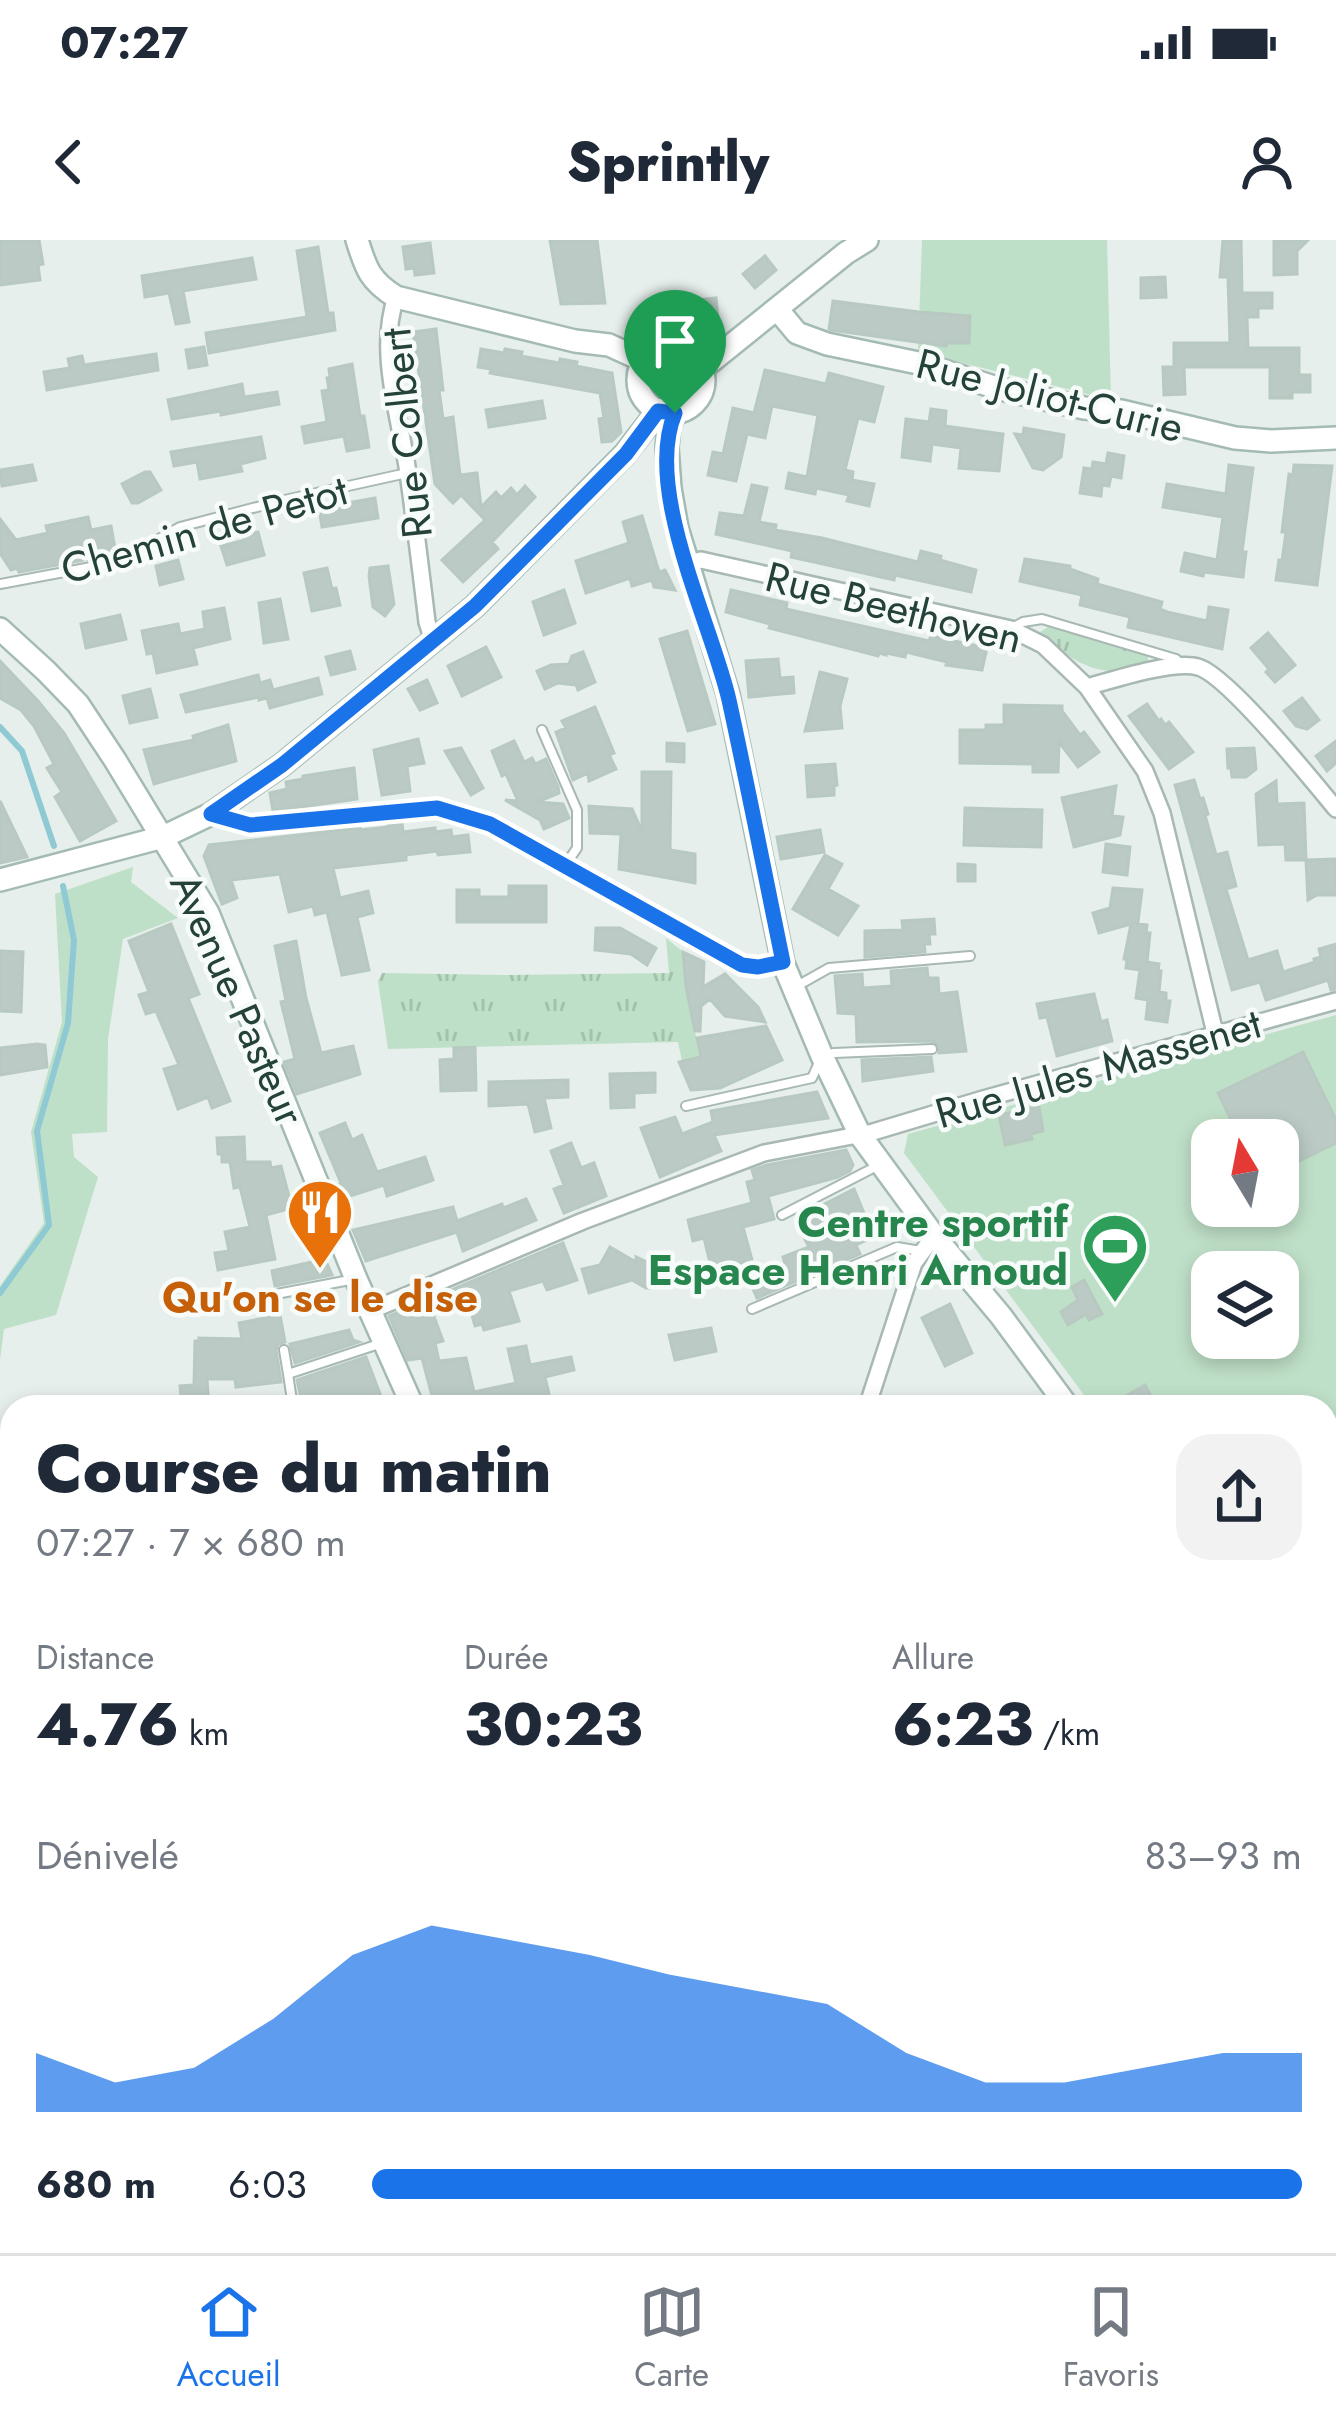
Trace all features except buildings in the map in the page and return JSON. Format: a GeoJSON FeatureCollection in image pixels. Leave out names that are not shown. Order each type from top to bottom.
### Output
{"type":"FeatureCollection","features":[{"type":"Feature","properties":{"kind":"street","name":"Rue Colbert"},"geometry":{"type":"LineString","coordinates":[[357,240],[377,286],[396,297],[387,348],[433,641]]}},
{"type":"Feature","properties":{"kind":"street"},"geometry":{"type":"LineString","coordinates":[[703,368],[777,309],[843,247],[868,240]]}},
{"type":"Feature","properties":{"kind":"street"},"geometry":{"type":"LineString","coordinates":[[396,297],[609,345],[644,361]]}},
{"type":"Feature","properties":{"kind":"street","name":"Rue Joliot-Curie"},"geometry":{"type":"LineString","coordinates":[[777,309],[797,333],[827,344],[923,364],[997,388],[1235,438],[1336,438]]}},
{"type":"Feature","properties":{"kind":"street"},"geometry":{"type":"LineString","coordinates":[[0,880],[163,837],[211,814],[282,765],[475,606],[667,412],[694,405],[704,388],[703,368],[680,348],[660,349],[639,370],[643,399],[667,412]]}},
{"type":"Feature","properties":{"kind":"street"},"geometry":{"type":"LineString","coordinates":[[667,412],[673,508],[728,694],[783,962],[860,1135],[927,1244],[1000,1316],[1059,1395]]}},
{"type":"Feature","properties":{"kind":"street"},"geometry":{"type":"LineString","coordinates":[[626,454],[668,464]]}},
{"type":"Feature","properties":{"kind":"street","name":"Rue Beethoven"},"geometry":{"type":"LineString","coordinates":[[686,564],[701,560],[1011,629],[1043,645],[1087,687],[1145,771],[1162,813],[1215,1033]]}},
{"type":"Feature","properties":{"kind":"street","name":"Avenue Pasteur"},"geometry":{"type":"LineString","coordinates":[[0,629],[78,704],[200,900],[408,1395]]}},
{"type":"Feature","properties":{"kind":"street"},"geometry":{"type":"LineString","coordinates":[[1087,687],[1137,674],[1199,667],[1219,679],[1336,809]]}},
{"type":"Feature","properties":{"kind":"street"},"geometry":{"type":"LineString","coordinates":[[211,814],[250,825],[437,808],[490,824],[742,965],[783,962]]}},
{"type":"Feature","properties":{"kind":"street","name":"Rue Jules Massenet"},"geometry":{"type":"LineString","coordinates":[[370,1311],[764,1153],[860,1135],[1336,1001]]}},
{"type":"Feature","properties":{"kind":"street"},"geometry":{"type":"LineString","coordinates":[[871,1395],[914,1262],[927,1244]]}},
{"type":"Feature","properties":{"kind":"lane","name":"Chemin de Petot"},"geometry":{"type":"LineString","coordinates":[[0,584],[118,562],[180,527],[408,473]]}},
{"type":"Feature","properties":{"kind":"lane"},"geometry":{"type":"LineString","coordinates":[[1011,629],[1042,619],[1177,659],[1183,666]]}},
{"type":"Feature","properties":{"kind":"lane"},"geometry":{"type":"LineString","coordinates":[[542,730],[577,810],[577,848],[565,865]]}},
{"type":"Feature","properties":{"kind":"lane"},"geometry":{"type":"LineString","coordinates":[[794,988],[830,968],[970,956]]}},
{"type":"Feature","properties":{"kind":"lane"},"geometry":{"type":"LineString","coordinates":[[686,1106],[812,1078],[822,1056],[834,1053],[932,1049]]}},
{"type":"Feature","properties":{"kind":"lane"},"geometry":{"type":"LineString","coordinates":[[782,1215],[881,1164]]}},
{"type":"Feature","properties":{"kind":"lane"},"geometry":{"type":"LineString","coordinates":[[752,1309],[897,1247],[927,1244]]}},
{"type":"Feature","properties":{"kind":"lane"},"geometry":{"type":"LineString","coordinates":[[245,1300],[356,1279]]}},
{"type":"Feature","properties":{"kind":"lane"},"geometry":{"type":"LineString","coordinates":[[288,1374],[384,1342]]}},
{"type":"Feature","properties":{"kind":"lane"},"geometry":{"type":"LineString","coordinates":[[284,1350],[291,1395]]}},
{"type":"Feature","properties":{"kind":"green space"},"geometry":{"type":"Polygon","coordinates":[[[922,240],[1107,240],[1111,400],[918,352],[922,240]]]}},
{"type":"Feature","properties":{"kind":"green space"},"geometry":{"type":"Polygon","coordinates":[[[672,356],[688,363],[695,379],[688,395],[672,402],[656,395],[649,379],[656,363],[672,356]]]}},
{"type":"Feature","properties":{"kind":"green space"},"geometry":{"type":"Polygon","coordinates":[[[1048,627],[1144,653],[1148,663],[1117,671],[1091,667],[1042,636],[1040,632],[1048,627]]]}},
{"type":"Feature","properties":{"kind":"green space"},"geometry":{"type":"Polygon","coordinates":[[[133,867],[131,882],[178,918],[123,939],[108,1039],[107,1132],[72,1134],[74,1157],[98,1177],[56,1315],[4,1329],[0,1360],[0,1286],[44,1223],[31,1132],[62,1022],[55,894],[133,867]]]}},
{"type":"Feature","properties":{"kind":"green space"},"geometry":{"type":"Polygon","coordinates":[[[666,938],[683,952],[700,1057],[682,1061],[678,1042],[388,1049],[378,981],[382,973],[669,973],[666,938]]]}},
{"type":"Feature","properties":{"kind":"green space","name":"Centre sportif Espace Henri Arnoud"},"geometry":{"type":"Polygon","coordinates":[[[1336,1015],[1336,1395],[1084,1395],[904,1153],[908,1134],[1336,1015]]]}},
{"type":"Feature","properties":{"kind":"waterway"},"geometry":{"type":"LineString","coordinates":[[0,727],[22,751],[54,846]]}},
{"type":"Feature","properties":{"kind":"waterway"},"geometry":{"type":"LineString","coordinates":[[0,1293],[49,1225],[37,1131],[68,1023],[74,940],[63,886]]}},
{"type":"Feature","properties":{"kind":"place","name":"Qu'on se le dise"},"geometry":{"type":"Point","coordinates":[320,1271]}},
{"type":"Feature","properties":{"kind":"place","name":"Centre sportif Espace Henri Arnoud"},"geometry":{"type":"Point","coordinates":[1115,1305]}},
{"type":"Feature","properties":{"kind":"route"},"geometry":{"type":"LineString","coordinates":[[658,411],[675,413],[667,447],[677,528],[728,694],[783,962],[742,965],[490,824],[437,808],[250,825],[211,814],[282,765],[475,606],[626,454],[658,411]]}}]}
